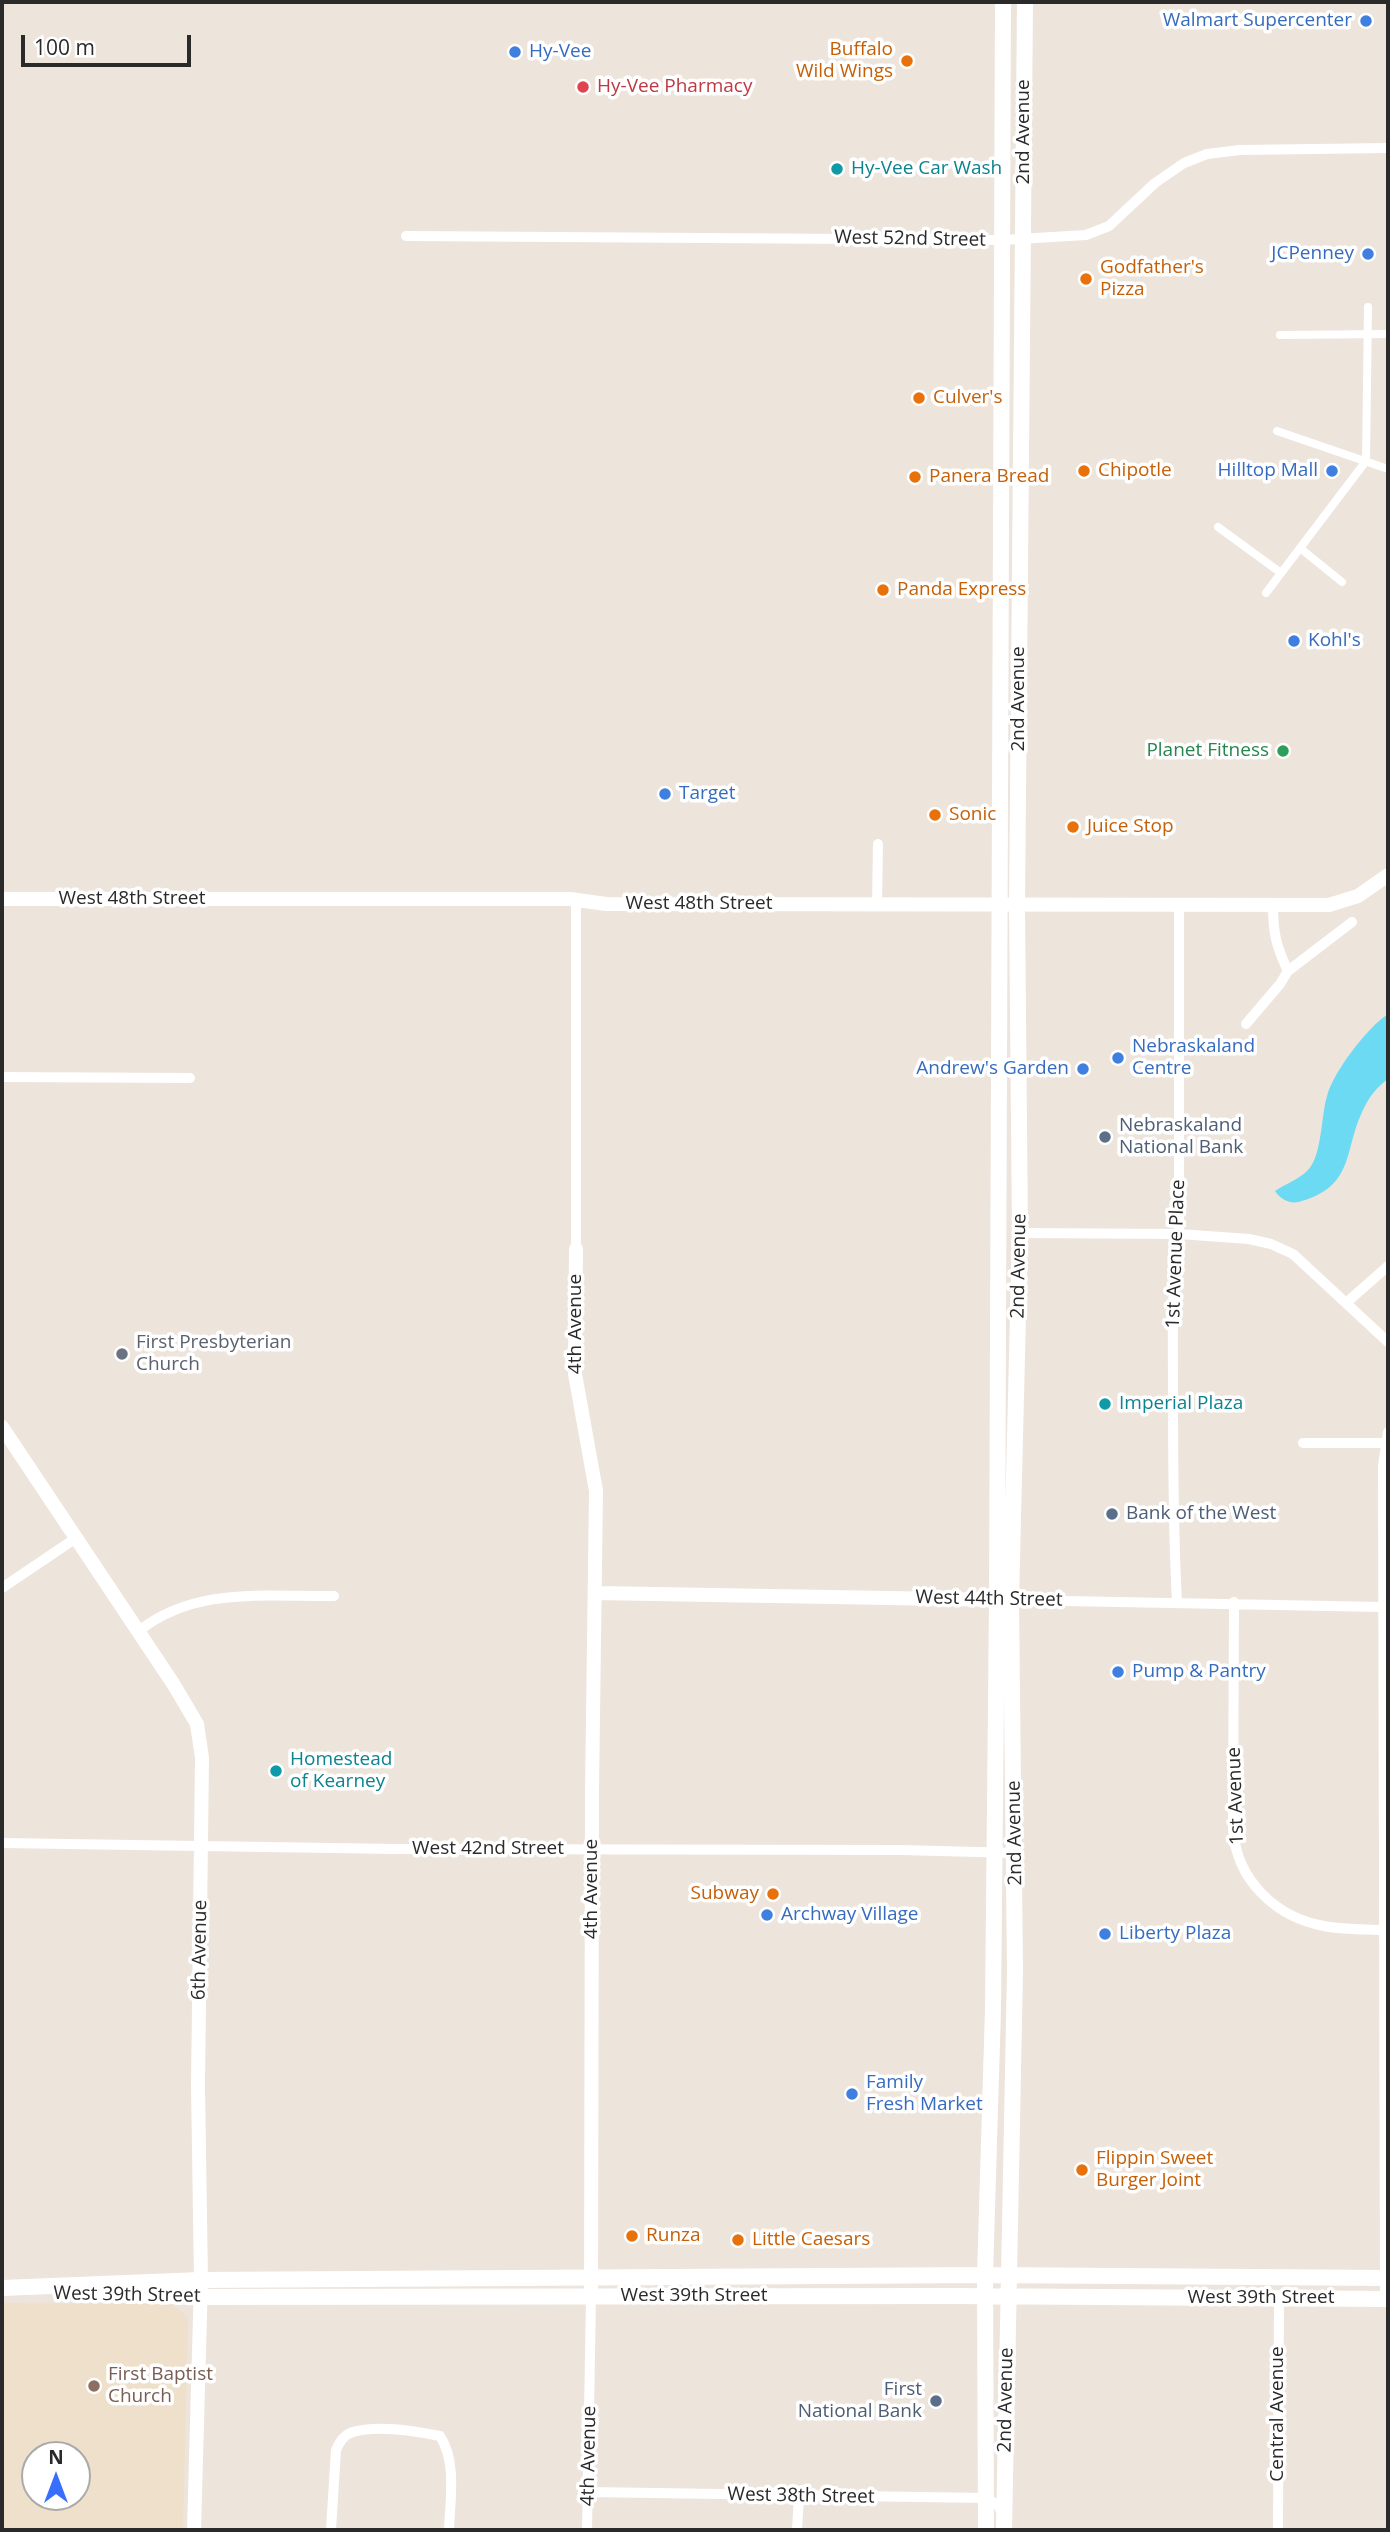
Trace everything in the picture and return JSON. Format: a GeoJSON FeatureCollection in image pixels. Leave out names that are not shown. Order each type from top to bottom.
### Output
{"type":"FeatureCollection","features":[{"type":"Feature","properties":{"kind":"main road","name":"2nd Avenue"},"geometry":{"type":"LineString","coordinates":[[1003,2],[1000,905],[1004,1600],[1015,1853],[1004,2524]]}},
{"type":"Feature","properties":{"kind":"main road","name":"2nd Avenue"},"geometry":{"type":"LineString","coordinates":[[986,2530],[985,2275],[995,1852],[1020,1233],[1017,905],[1025,2]]}},
{"type":"Feature","properties":{"kind":"main road","name":"West 39th Street"},"geometry":{"type":"LineString","coordinates":[[2,2290],[201,2280],[985,2275],[1387,2278]]}},
{"type":"Feature","properties":{"kind":"main road","name":"West 39th Street"},"geometry":{"type":"LineString","coordinates":[[2,2290],[201,2297],[1387,2299]]}},
{"type":"Feature","properties":{"kind":"street","name":"West 52nd Street"},"geometry":{"type":"LineString","coordinates":[[406,236],[1023,240],[1086,235],[1109,226],[1155,183],[1184,163],[1207,154],[1240,150],[1388,148]]}},
{"type":"Feature","properties":{"kind":"street"},"geometry":{"type":"LineString","coordinates":[[1266,593],[1366,461],[1368,307]]}},
{"type":"Feature","properties":{"kind":"street"},"geometry":{"type":"LineString","coordinates":[[1280,334],[1388,334]]}},
{"type":"Feature","properties":{"kind":"street"},"geometry":{"type":"LineString","coordinates":[[1277,431],[1388,469]]}},
{"type":"Feature","properties":{"kind":"street"},"geometry":{"type":"LineString","coordinates":[[1218,527],[1281,573]]}},
{"type":"Feature","properties":{"kind":"street"},"geometry":{"type":"LineString","coordinates":[[1300,548],[1342,582]]}},
{"type":"Feature","properties":{"kind":"street"},"geometry":{"type":"LineString","coordinates":[[877,905],[878,844]]}},
{"type":"Feature","properties":{"kind":"street","name":"West 48th Street"},"geometry":{"type":"LineString","coordinates":[[2,899],[576,899],[606,904],[1329,905],[1358,896],[1388,875]]}},
{"type":"Feature","properties":{"kind":"street"},"geometry":{"type":"LineString","coordinates":[[576,899],[576,1249]]}},
{"type":"Feature","properties":{"kind":"street"},"geometry":{"type":"LineString","coordinates":[[1273,905],[1273,932],[1288,971]]}},
{"type":"Feature","properties":{"kind":"street","name":"1st Avenue Place"},"geometry":{"type":"LineString","coordinates":[[1177,1602],[1174,1547],[1173,1350],[1174,1269],[1179,1234],[1179,906]]}},
{"type":"Feature","properties":{"kind":"street"},"geometry":{"type":"LineString","coordinates":[[1246,1024],[1288,971],[1352,922]]}},
{"type":"Feature","properties":{"kind":"street"},"geometry":{"type":"LineString","coordinates":[[2,1077],[190,1078]]}},
{"type":"Feature","properties":{"kind":"street"},"geometry":{"type":"LineString","coordinates":[[1020,1233],[1179,1234],[1249,1239],[1270,1244],[1293,1254],[1388,1342]]}},
{"type":"Feature","properties":{"kind":"street","name":"4th Avenue"},"geometry":{"type":"LineString","coordinates":[[576,1249],[575,1374],[596,1491],[592,1792],[592,2277],[587,2530]]}},
{"type":"Feature","properties":{"kind":"street"},"geometry":{"type":"LineString","coordinates":[[1346,1303],[1388,1266]]}},
{"type":"Feature","properties":{"kind":"street","name":"6th Avenue"},"geometry":{"type":"LineString","coordinates":[[2,1427],[139,1631],[197,1724],[202,1758],[198,2085],[201,2297],[194,2530]]}},
{"type":"Feature","properties":{"kind":"street"},"geometry":{"type":"LineString","coordinates":[[1303,1443],[1387,1438],[1383,1466],[1387,2299]]}},
{"type":"Feature","properties":{"kind":"street"},"geometry":{"type":"LineString","coordinates":[[2,1588],[76,1538]]}},
{"type":"Feature","properties":{"kind":"street","name":"West 44th Street"},"geometry":{"type":"LineString","coordinates":[[595,1593],[1234,1602],[1383,1607]]}},
{"type":"Feature","properties":{"kind":"street"},"geometry":{"type":"LineString","coordinates":[[139,1631],[157,1616],[190,1603],[223,1597],[334,1596]]}},
{"type":"Feature","properties":{"kind":"street","name":"1st Avenue"},"geometry":{"type":"LineString","coordinates":[[1234,1602],[1233,1830],[1241,1864],[1252,1885],[1262,1896],[1297,1917],[1324,1926],[1384,1930]]}},
{"type":"Feature","properties":{"kind":"street","name":"West 42nd Street"},"geometry":{"type":"LineString","coordinates":[[2,1843],[1015,1853]]}},
{"type":"Feature","properties":{"kind":"street","name":"Central Avenue"},"geometry":{"type":"LineString","coordinates":[[1278,2530],[1279,2297]]}},
{"type":"Feature","properties":{"kind":"street"},"geometry":{"type":"LineString","coordinates":[[331,2530],[336,2449],[349,2433],[375,2430],[411,2430],[440,2436],[450,2459],[449,2530]]}},
{"type":"Feature","properties":{"kind":"street","name":"West 38th Street"},"geometry":{"type":"LineString","coordinates":[[588,2492],[986,2498]]}},
{"type":"Feature","properties":{"kind":"street"},"geometry":{"type":"LineString","coordinates":[[797,2530],[799,2496]]}},
{"type":"Feature","properties":{"kind":"street"},"geometry":{"type":"LineString","coordinates":[[986,2498],[998,2505],[1004,2524]]}},
{"type":"Feature","properties":{"kind":"shaded area","name":"First Baptist Church"},"geometry":{"type":"Polygon","coordinates":[[[2,2303],[171,2304],[188,2317],[183,2530],[2,2530],[2,2303]]]}},
{"type":"Feature","properties":{"kind":"water"},"geometry":{"type":"Polygon","coordinates":[[[1388,1014],[1388,1079],[1377,1088],[1366,1104],[1340,1175],[1319,1194],[1298,1202],[1283,1199],[1275,1191],[1301,1176],[1313,1164],[1319,1146],[1327,1096],[1337,1075],[1361,1040],[1388,1014]]]}},
{"type":"Feature","properties":{"kind":"place","name":"Walmart Supercenter"},"geometry":{"type":"Point","coordinates":[1366,21]}},
{"type":"Feature","properties":{"kind":"place","name":"Hy-Vee"},"geometry":{"type":"Point","coordinates":[515,52]}},
{"type":"Feature","properties":{"kind":"place","name":"Buffalo Wild Wings"},"geometry":{"type":"Point","coordinates":[907,61]}},
{"type":"Feature","properties":{"kind":"place","name":"Hy-Vee Pharmacy"},"geometry":{"type":"Point","coordinates":[583,87]}},
{"type":"Feature","properties":{"kind":"place","name":"Hy-Vee Car Wash"},"geometry":{"type":"Point","coordinates":[837,169]}},
{"type":"Feature","properties":{"kind":"place","name":"JCPenney"},"geometry":{"type":"Point","coordinates":[1368,254]}},
{"type":"Feature","properties":{"kind":"place","name":"Godfather's Pizza"},"geometry":{"type":"Point","coordinates":[1086,279]}},
{"type":"Feature","properties":{"kind":"place","name":"Culver's"},"geometry":{"type":"Point","coordinates":[919,398]}},
{"type":"Feature","properties":{"kind":"place","name":"Chipotle"},"geometry":{"type":"Point","coordinates":[1084,471]}},
{"type":"Feature","properties":{"kind":"place","name":"Hilltop Mall"},"geometry":{"type":"Point","coordinates":[1332,471]}},
{"type":"Feature","properties":{"kind":"place","name":"Panera Bread"},"geometry":{"type":"Point","coordinates":[915,477]}},
{"type":"Feature","properties":{"kind":"place","name":"Panda Express"},"geometry":{"type":"Point","coordinates":[883,590]}},
{"type":"Feature","properties":{"kind":"place","name":"Kohl's"},"geometry":{"type":"Point","coordinates":[1294,641]}},
{"type":"Feature","properties":{"kind":"place","name":"Planet Fitness"},"geometry":{"type":"Point","coordinates":[1283,751]}},
{"type":"Feature","properties":{"kind":"place","name":"Target"},"geometry":{"type":"Point","coordinates":[665,794]}},
{"type":"Feature","properties":{"kind":"place","name":"Sonic"},"geometry":{"type":"Point","coordinates":[935,815]}},
{"type":"Feature","properties":{"kind":"place","name":"Juice Stop"},"geometry":{"type":"Point","coordinates":[1073,827]}},
{"type":"Feature","properties":{"kind":"place","name":"Nebraskaland Centre"},"geometry":{"type":"Point","coordinates":[1118,1058]}},
{"type":"Feature","properties":{"kind":"place","name":"Andrew's Garden"},"geometry":{"type":"Point","coordinates":[1083,1069]}},
{"type":"Feature","properties":{"kind":"place","name":"Nebraskaland National Bank"},"geometry":{"type":"Point","coordinates":[1105,1137]}},
{"type":"Feature","properties":{"kind":"place","name":"First Presbyterian Church"},"geometry":{"type":"Point","coordinates":[122,1354]}},
{"type":"Feature","properties":{"kind":"place","name":"Imperial Plaza"},"geometry":{"type":"Point","coordinates":[1105,1404]}},
{"type":"Feature","properties":{"kind":"place","name":"Bank of the West"},"geometry":{"type":"Point","coordinates":[1112,1514]}},
{"type":"Feature","properties":{"kind":"place","name":"Pump & Pantry"},"geometry":{"type":"Point","coordinates":[1118,1672]}},
{"type":"Feature","properties":{"kind":"place","name":"Homestead of Kearney"},"geometry":{"type":"Point","coordinates":[276,1771]}},
{"type":"Feature","properties":{"kind":"place","name":"Subway"},"geometry":{"type":"Point","coordinates":[773,1894]}},
{"type":"Feature","properties":{"kind":"place","name":"Archway Village"},"geometry":{"type":"Point","coordinates":[767,1915]}},
{"type":"Feature","properties":{"kind":"place","name":"Liberty Plaza"},"geometry":{"type":"Point","coordinates":[1105,1934]}},
{"type":"Feature","properties":{"kind":"place","name":"Family Fresh Market"},"geometry":{"type":"Point","coordinates":[852,2094]}},
{"type":"Feature","properties":{"kind":"place","name":"Flippin Sweet Burger Joint"},"geometry":{"type":"Point","coordinates":[1082,2170]}},
{"type":"Feature","properties":{"kind":"place","name":"Runza"},"geometry":{"type":"Point","coordinates":[632,2236]}},
{"type":"Feature","properties":{"kind":"place","name":"Little Caesars"},"geometry":{"type":"Point","coordinates":[738,2240]}},
{"type":"Feature","properties":{"kind":"place","name":"First Baptist Church"},"geometry":{"type":"Point","coordinates":[94,2386]}},
{"type":"Feature","properties":{"kind":"place","name":"First National Bank"},"geometry":{"type":"Point","coordinates":[936,2401]}}]}
